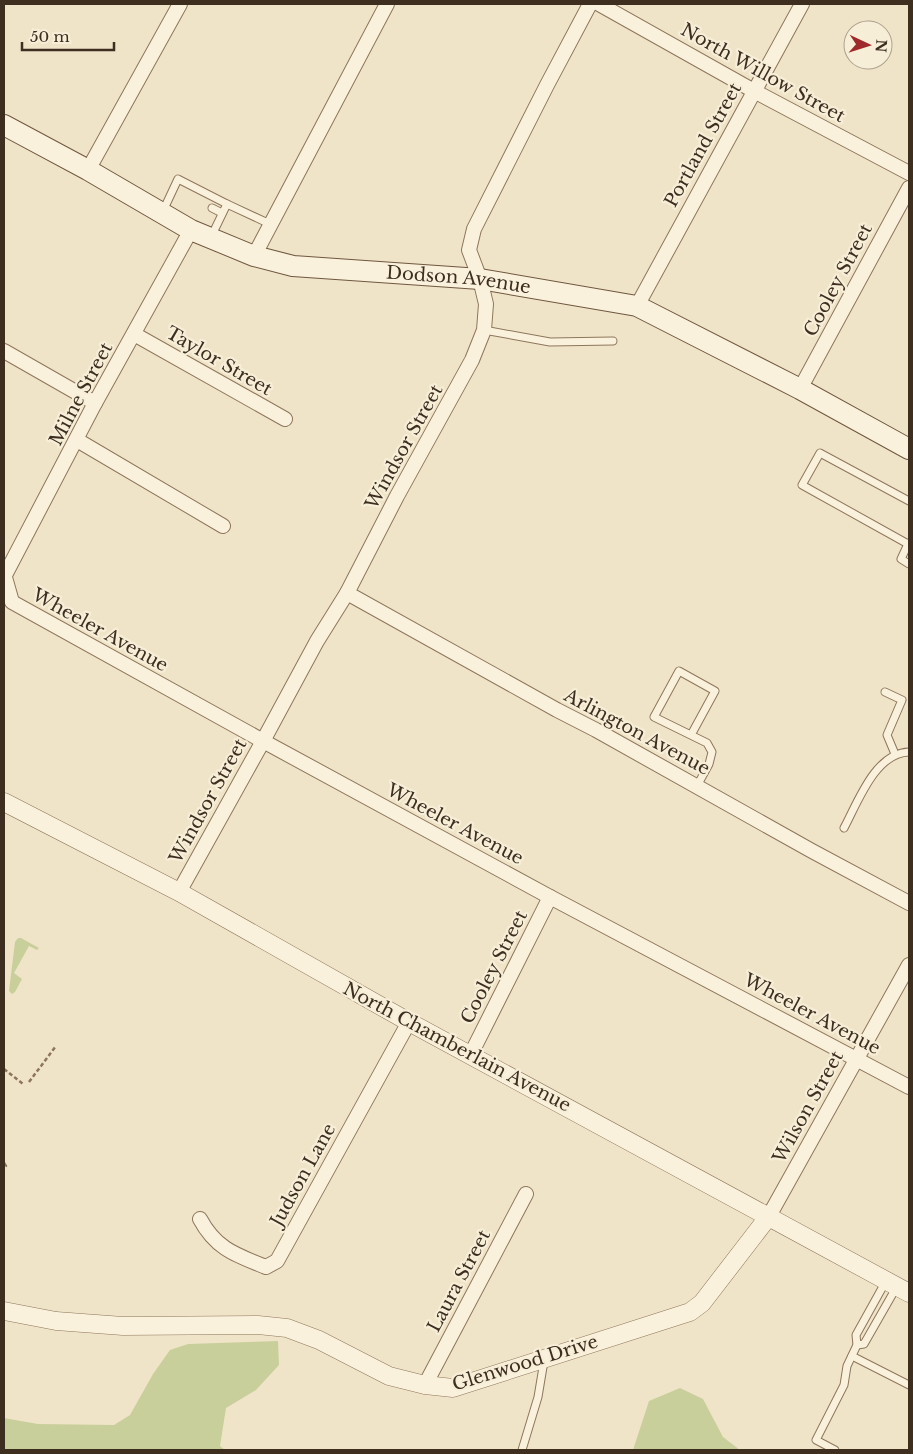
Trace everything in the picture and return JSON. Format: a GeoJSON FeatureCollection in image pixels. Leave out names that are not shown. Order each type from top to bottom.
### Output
{"type":"FeatureCollection","features":[{"type":"Feature","properties":{"kind":"main road","name":"Dodson Avenue"},"geometry":{"type":"LineString","coordinates":[[4,125],[88,170],[191,230],[254,256],[293,266],[480,279],[637,306],[800,389],[909,449]]}},
{"type":"Feature","properties":{"kind":"street"},"geometry":{"type":"LineString","coordinates":[[88,170],[180,4]]}},
{"type":"Feature","properties":{"kind":"street"},"geometry":{"type":"LineString","coordinates":[[254,256],[387,4]]}},
{"type":"Feature","properties":{"kind":"street","name":"Windsor Street"},"geometry":{"type":"LineString","coordinates":[[179,892],[317,641],[347,593],[397,496],[472,360],[484,330],[486,304],[480,279],[469,250],[474,229],[590,4]]}},
{"type":"Feature","properties":{"kind":"street","name":"North Willow Street"},"geometry":{"type":"LineString","coordinates":[[599,4],[754,91],[909,173]]}},
{"type":"Feature","properties":{"kind":"street","name":"Portland Street"},"geometry":{"type":"LineString","coordinates":[[637,306],[802,4]]}},
{"type":"Feature","properties":{"kind":"street","name":"Cooley Street"},"geometry":{"type":"LineString","coordinates":[[800,389],[909,188]]}},
{"type":"Feature","properties":{"kind":"street","name":"Milne Street"},"geometry":{"type":"LineString","coordinates":[[4,575],[191,230]]}},
{"type":"Feature","properties":{"kind":"street","name":"Taylor Street"},"geometry":{"type":"LineString","coordinates":[[134,334],[284,419]]}},
{"type":"Feature","properties":{"kind":"street"},"geometry":{"type":"LineString","coordinates":[[4,351],[96,404]]}},
{"type":"Feature","properties":{"kind":"street"},"geometry":{"type":"LineString","coordinates":[[77,440],[223,526]]}},
{"type":"Feature","properties":{"kind":"street","name":"Wheeler Avenue"},"geometry":{"type":"LineString","coordinates":[[4,575],[12,602],[550,897],[909,1087]]}},
{"type":"Feature","properties":{"kind":"street","name":"Arlington Avenue"},"geometry":{"type":"LineString","coordinates":[[347,593],[909,903]]}},
{"type":"Feature","properties":{"kind":"street","name":"North Chamberlain Avenue"},"geometry":{"type":"LineString","coordinates":[[4,802],[179,892],[409,1022],[897,1287]]}},
{"type":"Feature","properties":{"kind":"street","name":"Cooley Street"},"geometry":{"type":"LineString","coordinates":[[471,1054],[550,897]]}},
{"type":"Feature","properties":{"kind":"street","name":"Wilson Street"},"geometry":{"type":"LineString","coordinates":[[769,1216],[909,965]]}},
{"type":"Feature","properties":{"kind":"street","name":"Judson Lane"},"geometry":{"type":"LineString","coordinates":[[200,1219],[208,1234],[233,1253],[266,1267],[277,1261],[409,1022]]}},
{"type":"Feature","properties":{"kind":"street","name":"Laura Street"},"geometry":{"type":"LineString","coordinates":[[425,1385],[526,1194]]}},
{"type":"Feature","properties":{"kind":"street","name":"Glenwood Drive"},"geometry":{"type":"LineString","coordinates":[[4,1311],[56,1321],[123,1326],[258,1325],[287,1328],[319,1340],[389,1376],[425,1385],[453,1388],[690,1312],[702,1303],[769,1216]]}},
{"type":"Feature","properties":{"kind":"lane"},"geometry":{"type":"LineString","coordinates":[[162,213],[178,179],[270,224]]}},
{"type":"Feature","properties":{"kind":"lane"},"geometry":{"type":"LineString","coordinates":[[174,188],[183,193]]}},
{"type":"Feature","properties":{"kind":"lane"},"geometry":{"type":"LineString","coordinates":[[211,238],[227,204]]}},
{"type":"Feature","properties":{"kind":"lane"},"geometry":{"type":"LineString","coordinates":[[212,208],[222,213]]}},
{"type":"Feature","properties":{"kind":"lane"},"geometry":{"type":"LineString","coordinates":[[484,330],[550,342],[613,341]]}},
{"type":"Feature","properties":{"kind":"lane"},"geometry":{"type":"LineString","coordinates":[[909,501],[820,453],[802,485],[909,544],[900,559],[909,564]]}},
{"type":"Feature","properties":{"kind":"lane"},"geometry":{"type":"LineString","coordinates":[[691,735],[715,691],[679,671],[654,717],[707,743],[712,752],[709,764],[697,786]]}},
{"type":"Feature","properties":{"kind":"lane"},"geometry":{"type":"LineString","coordinates":[[885,692],[902,700],[887,735],[896,754]]}},
{"type":"Feature","properties":{"kind":"lane"},"geometry":{"type":"LineString","coordinates":[[844,828],[877,768],[896,754],[909,752]]}},
{"type":"Feature","properties":{"kind":"lane"},"geometry":{"type":"LineString","coordinates":[[835,1450],[816,1440],[844,1385],[847,1366],[857,1345],[856,1335],[897,1287]]}},
{"type":"Feature","properties":{"kind":"lane"},"geometry":{"type":"LineString","coordinates":[[857,1345],[864,1344],[897,1287]]}},
{"type":"Feature","properties":{"kind":"lane"},"geometry":{"type":"LineString","coordinates":[[852,1356],[909,1385]]}},
{"type":"Feature","properties":{"kind":"lane"},"geometry":{"type":"LineString","coordinates":[[522,1450],[538,1397],[544,1358]]}},
{"type":"Feature","properties":{"kind":"path"},"geometry":{"type":"LineString","coordinates":[[29,1082],[56,1046]]}},
{"type":"Feature","properties":{"kind":"path"},"geometry":{"type":"LineString","coordinates":[[4,1069],[23,1084]]}},
{"type":"Feature","properties":{"kind":"path"},"geometry":{"type":"LineString","coordinates":[[4,1163],[6,1166],[4,1168]]}},
{"type":"Feature","properties":{"kind":"green space"},"geometry":{"type":"Polygon","coordinates":[[[18,938],[39,948],[37,950],[29,946],[14,973],[22,979],[12,994],[9,991],[15,942],[18,938]]]}},
{"type":"Feature","properties":{"kind":"green space"},"geometry":{"type":"Polygon","coordinates":[[[278,1341],[279,1365],[256,1390],[226,1408],[220,1446],[225,1450],[4,1450],[4,1418],[38,1424],[114,1425],[130,1415],[153,1374],[170,1350],[188,1344],[278,1341]]]}},
{"type":"Feature","properties":{"kind":"green space"},"geometry":{"type":"Polygon","coordinates":[[[680,1388],[703,1399],[723,1437],[740,1450],[633,1450],[649,1401],[680,1388]]]}}]}
